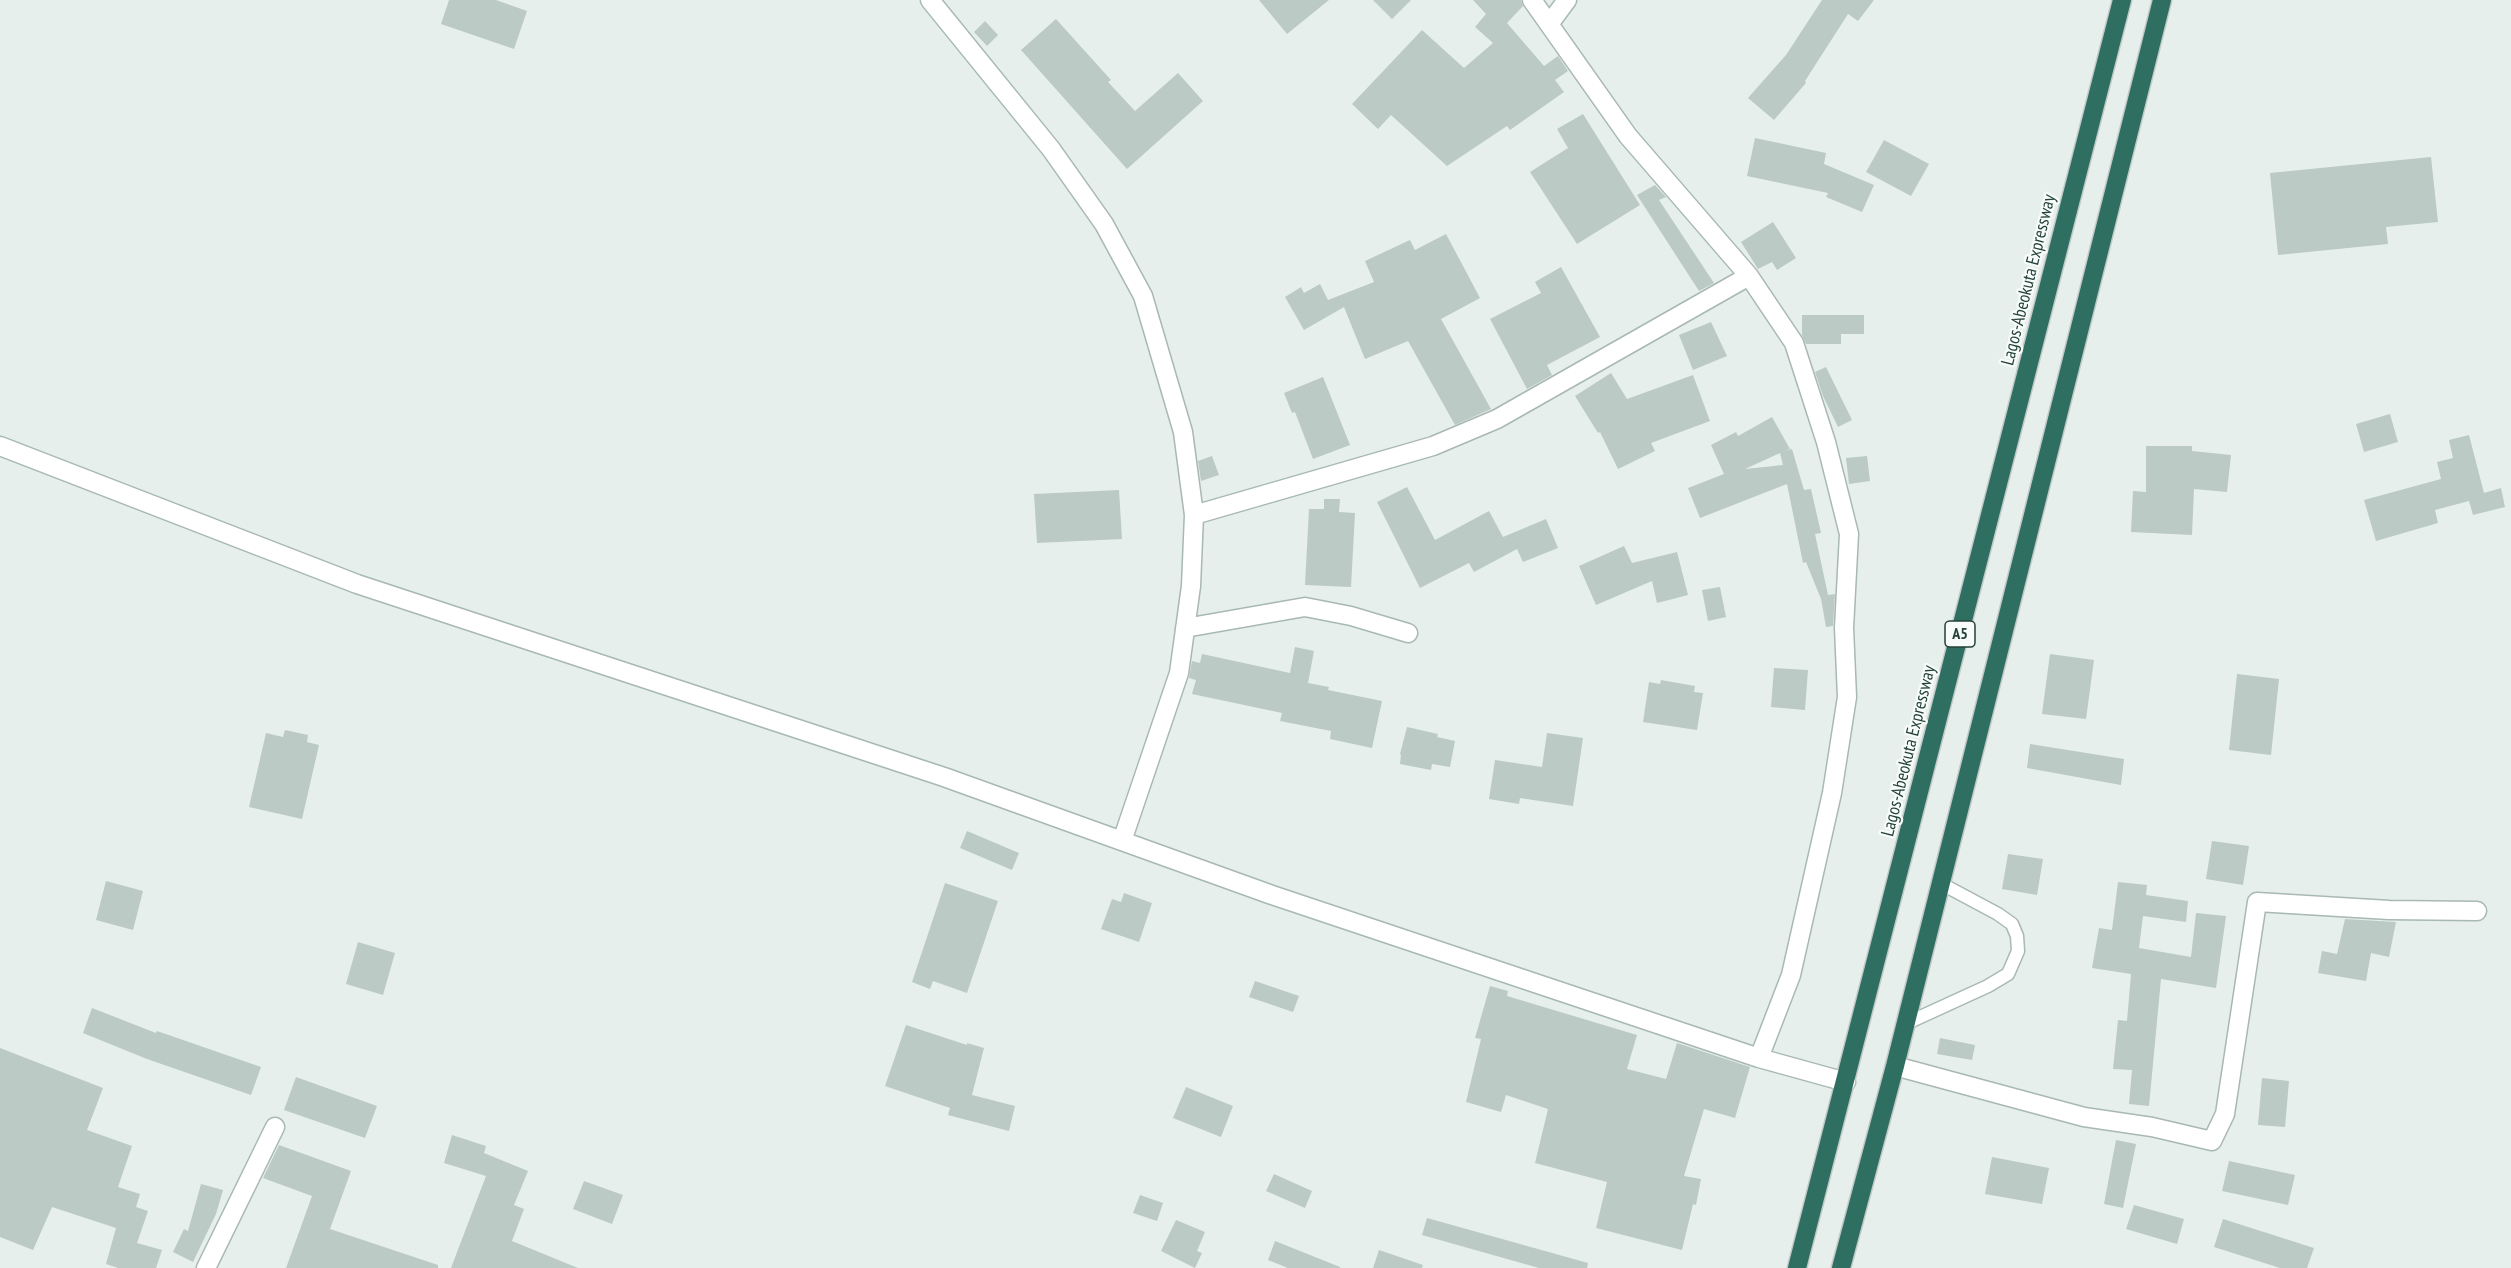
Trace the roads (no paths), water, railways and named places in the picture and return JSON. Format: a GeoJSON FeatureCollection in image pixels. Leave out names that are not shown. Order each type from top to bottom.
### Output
{"type":"FeatureCollection","features":[{"type":"Feature","properties":{"kind":"highway","name":"Lagos-Abeokuta Expressway"},"geometry":{"type":"LineString","coordinates":[[1797,1268],[2122,0]]}},
{"type":"Feature","properties":{"kind":"highway","name":"A5"},"geometry":{"type":"LineString","coordinates":[[1841,1268],[1895,1066],[2162,0]]}},
{"type":"Feature","properties":{"kind":"street"},"geometry":{"type":"LineString","coordinates":[[930,0],[1051,149],[1104,224],[1143,296],[1183,432],[1194,515],[1191,586],[1179,673],[1122,841]]}},
{"type":"Feature","properties":{"kind":"street"},"geometry":{"type":"LineString","coordinates":[[1532,0],[1628,136],[1749,276],[1794,343],[1826,442],[1849,534],[1844,628],[1847,697],[1832,793],[1791,975],[1760,1058]]}},
{"type":"Feature","properties":{"kind":"street"},"geometry":{"type":"LineString","coordinates":[[1550,23],[1567,0]]}},
{"type":"Feature","properties":{"kind":"street"},"geometry":{"type":"LineString","coordinates":[[1194,515],[1433,446],[1497,419],[1749,276]]}},
{"type":"Feature","properties":{"kind":"street"},"geometry":{"type":"LineString","coordinates":[[0,446],[357,584],[944,777],[1272,895],[1760,1058],[1846,1082]]}},
{"type":"Feature","properties":{"kind":"street"},"geometry":{"type":"LineString","coordinates":[[1185,628],[1305,607],[1351,616],[1408,633]]}},
{"type":"Feature","properties":{"kind":"street"},"geometry":{"type":"LineString","coordinates":[[1895,1066],[2084,1117],[2152,1127],[2212,1141],[2225,1114],[2257,902],[2389,910],[2477,911]]}},
{"type":"Feature","properties":{"kind":"street"},"geometry":{"type":"LineString","coordinates":[[206,1268],[275,1127]]}},
{"type":"Feature","properties":{"kind":"lane"},"geometry":{"type":"LineString","coordinates":[[1905,1024],[1988,986],[2008,974],[2018,951],[2018,936],[2012,924],[1941,883]]}}]}
